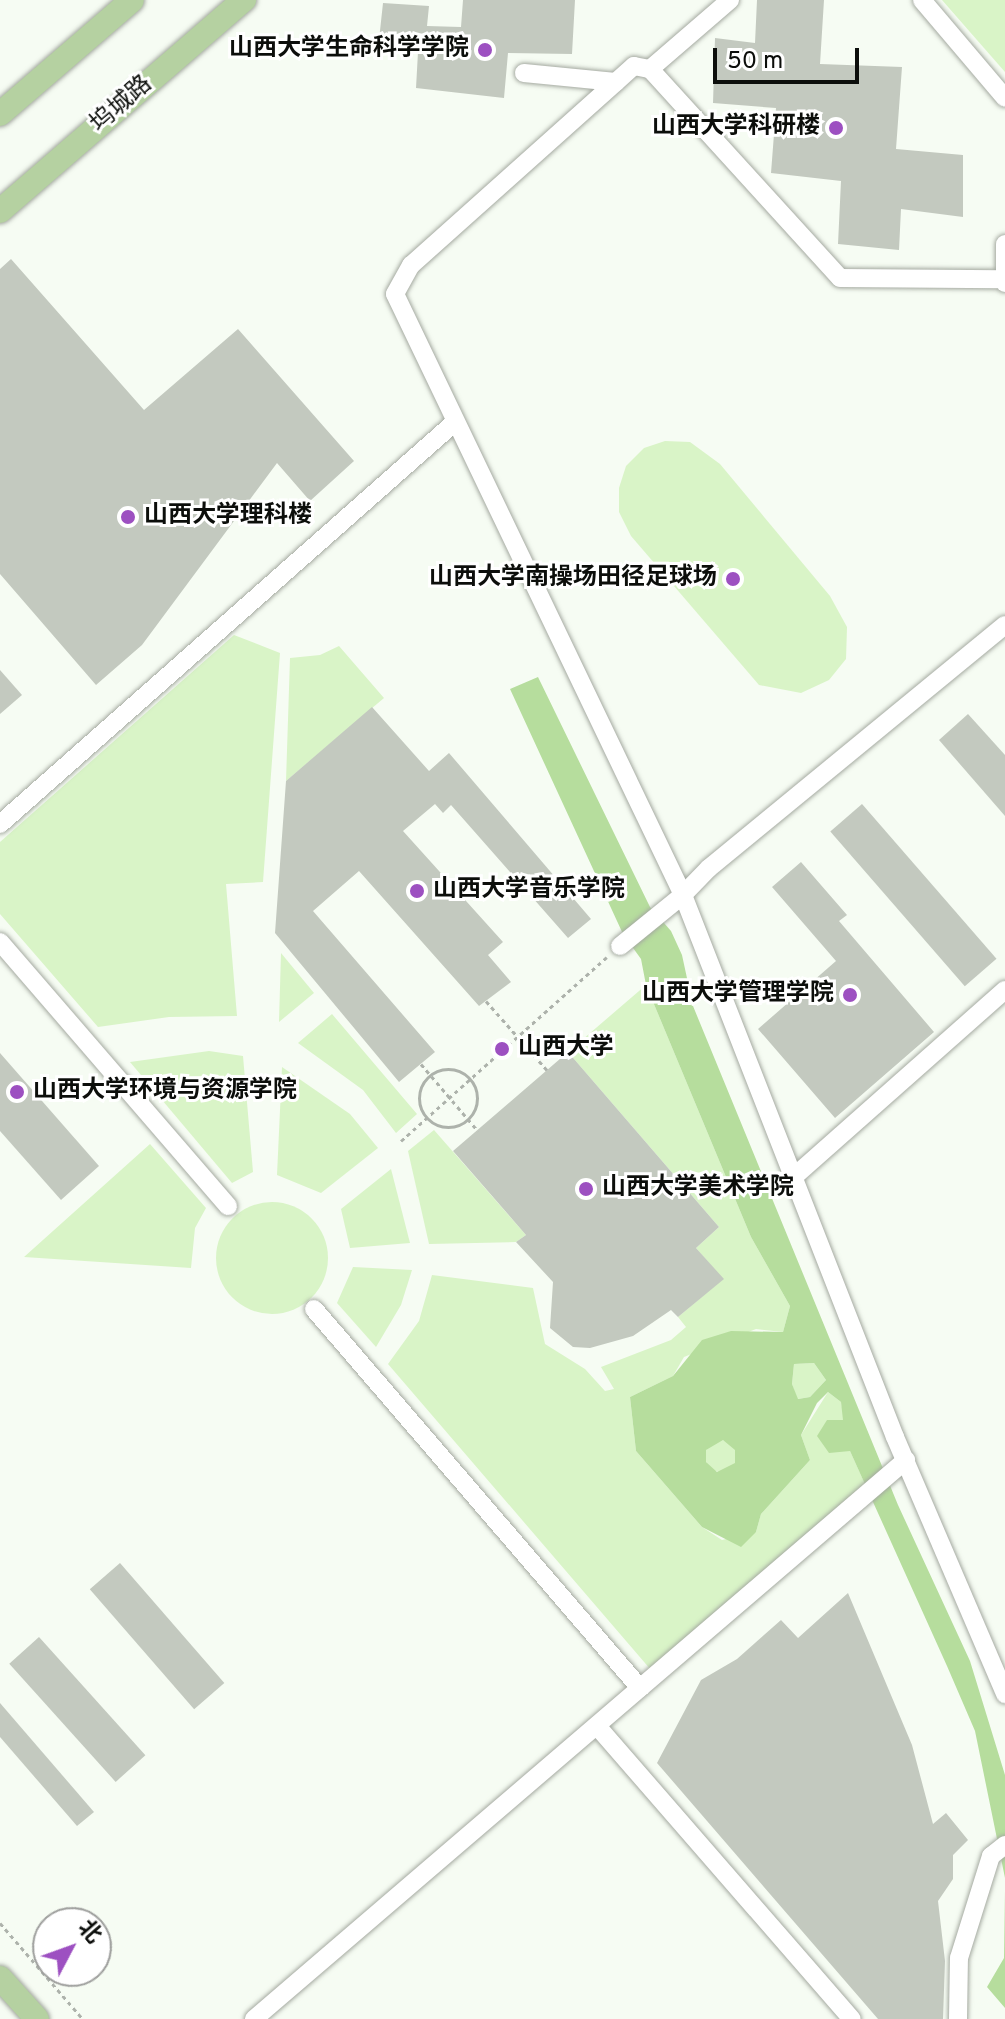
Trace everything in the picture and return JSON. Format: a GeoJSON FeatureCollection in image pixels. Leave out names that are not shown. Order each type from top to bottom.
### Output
{"type":"FeatureCollection","features":[{"type":"Feature","properties":{"kind":"main road"},"geometry":{"type":"LineString","coordinates":[[0,114],[132,0]]}},
{"type":"Feature","properties":{"kind":"main road","name":"坞城路"},"geometry":{"type":"LineString","coordinates":[[0,211],[244,0]]}},
{"type":"Feature","properties":{"kind":"main road"},"geometry":{"type":"LineString","coordinates":[[0,1978],[37,2019]]}},
{"type":"Feature","properties":{"kind":"lane"},"geometry":{"type":"LineString","coordinates":[[650,69],[730,0]]}},
{"type":"Feature","properties":{"kind":"lane"},"geometry":{"type":"LineString","coordinates":[[922,0],[1005,98]]}},
{"type":"Feature","properties":{"kind":"lane"},"geometry":{"type":"LineString","coordinates":[[1005,244],[1004,281],[840,278],[650,69],[634,66],[411,265],[395,294],[683,895],[797,1174],[899,1466],[1005,1694]]}},
{"type":"Feature","properties":{"kind":"lane"},"geometry":{"type":"LineString","coordinates":[[524,73],[616,82]]}},
{"type":"Feature","properties":{"kind":"lane"},"geometry":{"type":"LineString","coordinates":[[0,824],[455,422]]}},
{"type":"Feature","properties":{"kind":"lane"},"geometry":{"type":"LineString","coordinates":[[620,946],[683,895],[709,868],[1005,625]]}},
{"type":"Feature","properties":{"kind":"lane"},"geometry":{"type":"LineString","coordinates":[[0,942],[228,1206]]}},
{"type":"Feature","properties":{"kind":"lane"},"geometry":{"type":"LineString","coordinates":[[797,1174],[1005,990]]}},
{"type":"Feature","properties":{"kind":"lane"},"geometry":{"type":"LineString","coordinates":[[314,1309],[640,1688]]}},
{"type":"Feature","properties":{"kind":"lane"},"geometry":{"type":"LineString","coordinates":[[254,2019],[899,1466]]}},
{"type":"Feature","properties":{"kind":"lane"},"geometry":{"type":"LineString","coordinates":[[597,1726],[852,2019]]}},
{"type":"Feature","properties":{"kind":"lane"},"geometry":{"type":"LineString","coordinates":[[958,2019],[959,1958],[998,1851]]}},
{"type":"Feature","properties":{"kind":"path"},"geometry":{"type":"LineString","coordinates":[[401,1141],[620,946]]}},
{"type":"Feature","properties":{"kind":"path"},"geometry":{"type":"LineString","coordinates":[[486,1001],[547,1070]]}},
{"type":"Feature","properties":{"kind":"path"},"geometry":{"type":"LineString","coordinates":[[421,1064],[478,1131]]}},
{"type":"Feature","properties":{"kind":"path"},"geometry":{"type":"LineString","coordinates":[[451,1068],[470,1078],[477,1104],[468,1119],[442,1127],[423,1115],[418,1095],[430,1075],[451,1068]]}},
{"type":"Feature","properties":{"kind":"path"},"geometry":{"type":"LineString","coordinates":[[0,1923],[83,2019]]}},
{"type":"Feature","properties":{"kind":"shaded area"},"geometry":{"type":"Polygon","coordinates":[[[942,0],[1005,0],[1005,72],[942,0]]]}},
{"type":"Feature","properties":{"kind":"shaded area"},"geometry":{"type":"Polygon","coordinates":[[[665,441],[690,442],[720,464],[830,596],[847,627],[846,659],[829,680],[801,693],[759,685],[631,536],[619,512],[619,488],[626,466],[644,448],[665,441]]]}},
{"type":"Feature","properties":{"kind":"shaded area"},"geometry":{"type":"Polygon","coordinates":[[[234,635],[280,653],[263,882],[226,884],[237,1016],[169,1017],[98,1027],[0,914],[0,842],[234,635]]]}},
{"type":"Feature","properties":{"kind":"shaded area"},"geometry":{"type":"Polygon","coordinates":[[[339,646],[384,698],[286,781],[290,658],[320,655],[339,646]]]}},
{"type":"Feature","properties":{"kind":"shaded area"},"geometry":{"type":"Polygon","coordinates":[[[538,677],[650,907],[671,931],[682,955],[693,1006],[898,1505],[970,1661],[1005,1775],[1005,1878],[975,1731],[850,1451],[829,1453],[817,1436],[827,1420],[843,1420],[841,1402],[828,1392],[817,1403],[801,1435],[810,1460],[761,1514],[756,1532],[741,1547],[702,1527],[636,1451],[630,1397],[673,1376],[702,1340],[731,1331],[783,1332],[790,1306],[751,1237],[646,985],[641,959],[623,934],[510,689],[538,677]],[[814,1363],[794,1364],[792,1384],[798,1399],[810,1397],[826,1380],[814,1363]],[[723,1440],[706,1450],[706,1462],[717,1472],[735,1463],[735,1450],[723,1440]]]}},
{"type":"Feature","properties":{"kind":"shaded area"},"geometry":{"type":"Polygon","coordinates":[[[281,953],[314,993],[279,1022],[281,953]]]}},
{"type":"Feature","properties":{"kind":"shaded area"},"geometry":{"type":"Polygon","coordinates":[[[646,985],[751,1237],[790,1306],[783,1332],[756,1329],[684,1357],[673,1376],[630,1397],[636,1451],[702,1527],[722,1540],[756,1532],[761,1514],[810,1460],[801,1435],[828,1392],[841,1402],[850,1451],[865,1484],[651,1670],[388,1364],[419,1321],[432,1275],[533,1288],[545,1344],[585,1369],[605,1391],[614,1389],[601,1367],[671,1340],[686,1327],[678,1317],[723,1279],[696,1248],[719,1227],[568,1052],[646,985]]]}},
{"type":"Feature","properties":{"kind":"shaded area"},"geometry":{"type":"Polygon","coordinates":[[[332,1014],[417,1114],[396,1133],[363,1090],[298,1043],[332,1014]]]}},
{"type":"Feature","properties":{"kind":"shaded area"},"geometry":{"type":"Polygon","coordinates":[[[209,1051],[243,1056],[253,1172],[232,1183],[130,1062],[209,1051]]]}},
{"type":"Feature","properties":{"kind":"shaded area"},"geometry":{"type":"Polygon","coordinates":[[[282,1067],[350,1114],[378,1148],[321,1193],[277,1175],[282,1067]]]}},
{"type":"Feature","properties":{"kind":"shaded area"},"geometry":{"type":"Polygon","coordinates":[[[434,1130],[526,1235],[516,1242],[429,1244],[408,1151],[434,1130]]]}},
{"type":"Feature","properties":{"kind":"shaded area"},"geometry":{"type":"Polygon","coordinates":[[[150,1144],[206,1208],[195,1228],[191,1268],[24,1257],[150,1144]]]}},
{"type":"Feature","properties":{"kind":"shaded area"},"geometry":{"type":"Polygon","coordinates":[[[391,1169],[410,1243],[350,1248],[341,1209],[391,1169]]]}},
{"type":"Feature","properties":{"kind":"shaded area"},"geometry":{"type":"Polygon","coordinates":[[[272,1202],[293,1207],[311,1219],[323,1237],[328,1258],[323,1279],[311,1297],[293,1309],[272,1314],[251,1309],[233,1297],[221,1279],[216,1258],[221,1237],[233,1219],[251,1207],[272,1202]]]}},
{"type":"Feature","properties":{"kind":"shaded area"},"geometry":{"type":"Polygon","coordinates":[[[353,1267],[412,1270],[401,1305],[376,1347],[337,1303],[353,1267]]]}},
{"type":"Feature","properties":{"kind":"shaded area"},"geometry":{"type":"Polygon","coordinates":[[[814,1363],[826,1380],[810,1397],[797,1399],[792,1384],[794,1364],[814,1363]]]}},
{"type":"Feature","properties":{"kind":"shaded area"},"geometry":{"type":"Polygon","coordinates":[[[721,1440],[732,1445],[737,1456],[732,1467],[721,1472],[710,1467],[705,1456],[710,1445],[721,1440]]]}},
{"type":"Feature","properties":{"kind":"shaded area"},"geometry":{"type":"Polygon","coordinates":[[[1005,1890],[1005,2008],[987,1987],[1004,1958],[1005,1890]]]}},
{"type":"Feature","properties":{"kind":"building","name":"山西大学生命科学学院"},"geometry":{"type":"Polygon","coordinates":[[[463,0],[575,0],[572,54],[508,53],[504,98],[416,88],[418,52],[378,49],[383,3],[429,6],[427,26],[461,27],[463,0]]]}},
{"type":"Feature","properties":{"kind":"building","name":"山西大学科研楼"},"geometry":{"type":"Polygon","coordinates":[[[757,0],[824,0],[820,64],[902,67],[896,149],[963,155],[963,217],[901,209],[899,250],[838,244],[841,181],[771,173],[776,108],[713,103],[715,38],[755,43],[757,0]]]}},
{"type":"Feature","properties":{"kind":"building","name":"山西大学理科楼"},"geometry":{"type":"Polygon","coordinates":[[[11,259],[144,410],[238,329],[354,461],[310,501],[277,463],[142,645],[96,685],[0,574],[0,269],[11,259]]]}},
{"type":"Feature","properties":{"kind":"building"},"geometry":{"type":"Polygon","coordinates":[[[0,670],[22,695],[0,714],[0,670]]]}},
{"type":"Feature","properties":{"kind":"building","name":"山西大学音乐学院"},"geometry":{"type":"Polygon","coordinates":[[[372,707],[429,771],[449,753],[591,919],[568,938],[451,805],[443,813],[435,804],[403,831],[503,942],[488,955],[511,982],[479,1006],[359,871],[313,911],[435,1052],[399,1082],[275,933],[286,781],[372,707]]]}},
{"type":"Feature","properties":{"kind":"building"},"geometry":{"type":"Polygon","coordinates":[[[968,714],[1005,755],[1005,816],[939,740],[968,714]]]}},
{"type":"Feature","properties":{"kind":"building"},"geometry":{"type":"Polygon","coordinates":[[[862,804],[996,959],[965,986],[830,832],[862,804]]]}},
{"type":"Feature","properties":{"kind":"building","name":"山西大学管理学院"},"geometry":{"type":"Polygon","coordinates":[[[801,862],[847,915],[839,921],[934,1032],[835,1118],[758,1029],[836,961],[772,887],[801,862]]]}},
{"type":"Feature","properties":{"kind":"building","name":"山西大学美术学院"},"geometry":{"type":"Polygon","coordinates":[[[568,1052],[719,1227],[696,1248],[724,1279],[678,1317],[671,1310],[633,1336],[590,1348],[573,1347],[550,1328],[553,1282],[516,1242],[526,1235],[453,1151],[568,1052]]]}},
{"type":"Feature","properties":{"kind":"building","name":"山西大学环境与资源学院"},"geometry":{"type":"Polygon","coordinates":[[[0,1053],[99,1166],[61,1200],[0,1131],[0,1053]]]}},
{"type":"Feature","properties":{"kind":"building"},"geometry":{"type":"Polygon","coordinates":[[[120,1563],[224,1683],[194,1709],[90,1589],[120,1563]]]}},
{"type":"Feature","properties":{"kind":"building"},"geometry":{"type":"Polygon","coordinates":[[[848,1593],[912,1745],[933,1824],[946,1813],[968,1840],[953,1855],[953,1879],[938,1901],[945,1961],[943,2019],[878,2019],[657,1763],[701,1680],[737,1659],[781,1620],[798,1638],[848,1593]]]}},
{"type":"Feature","properties":{"kind":"building"},"geometry":{"type":"Polygon","coordinates":[[[39,1637],[145,1755],[116,1782],[9,1664],[39,1637]]]}},
{"type":"Feature","properties":{"kind":"building"},"geometry":{"type":"Polygon","coordinates":[[[0,1703],[94,1812],[77,1826],[0,1737],[0,1703]]]}},
{"type":"Feature","properties":{"kind":"place","name":"山西大学生命科学学院"},"geometry":{"type":"Point","coordinates":[485,50]}},
{"type":"Feature","properties":{"kind":"place","name":"山西大学科研楼"},"geometry":{"type":"Point","coordinates":[836,128]}},
{"type":"Feature","properties":{"kind":"place","name":"山西大学理科楼"},"geometry":{"type":"Point","coordinates":[128,517]}},
{"type":"Feature","properties":{"kind":"place","name":"山西大学南操场田径足球场"},"geometry":{"type":"Point","coordinates":[733,579]}},
{"type":"Feature","properties":{"kind":"place","name":"山西大学音乐学院"},"geometry":{"type":"Point","coordinates":[417,891]}},
{"type":"Feature","properties":{"kind":"place","name":"山西大学管理学院"},"geometry":{"type":"Point","coordinates":[850,995]}},
{"type":"Feature","properties":{"kind":"place","name":"山西大学"},"geometry":{"type":"Point","coordinates":[502,1049]}},
{"type":"Feature","properties":{"kind":"place","name":"山西大学环境与资源学院"},"geometry":{"type":"Point","coordinates":[17,1092]}},
{"type":"Feature","properties":{"kind":"place","name":"山西大学美术学院"},"geometry":{"type":"Point","coordinates":[586,1189]}}]}
